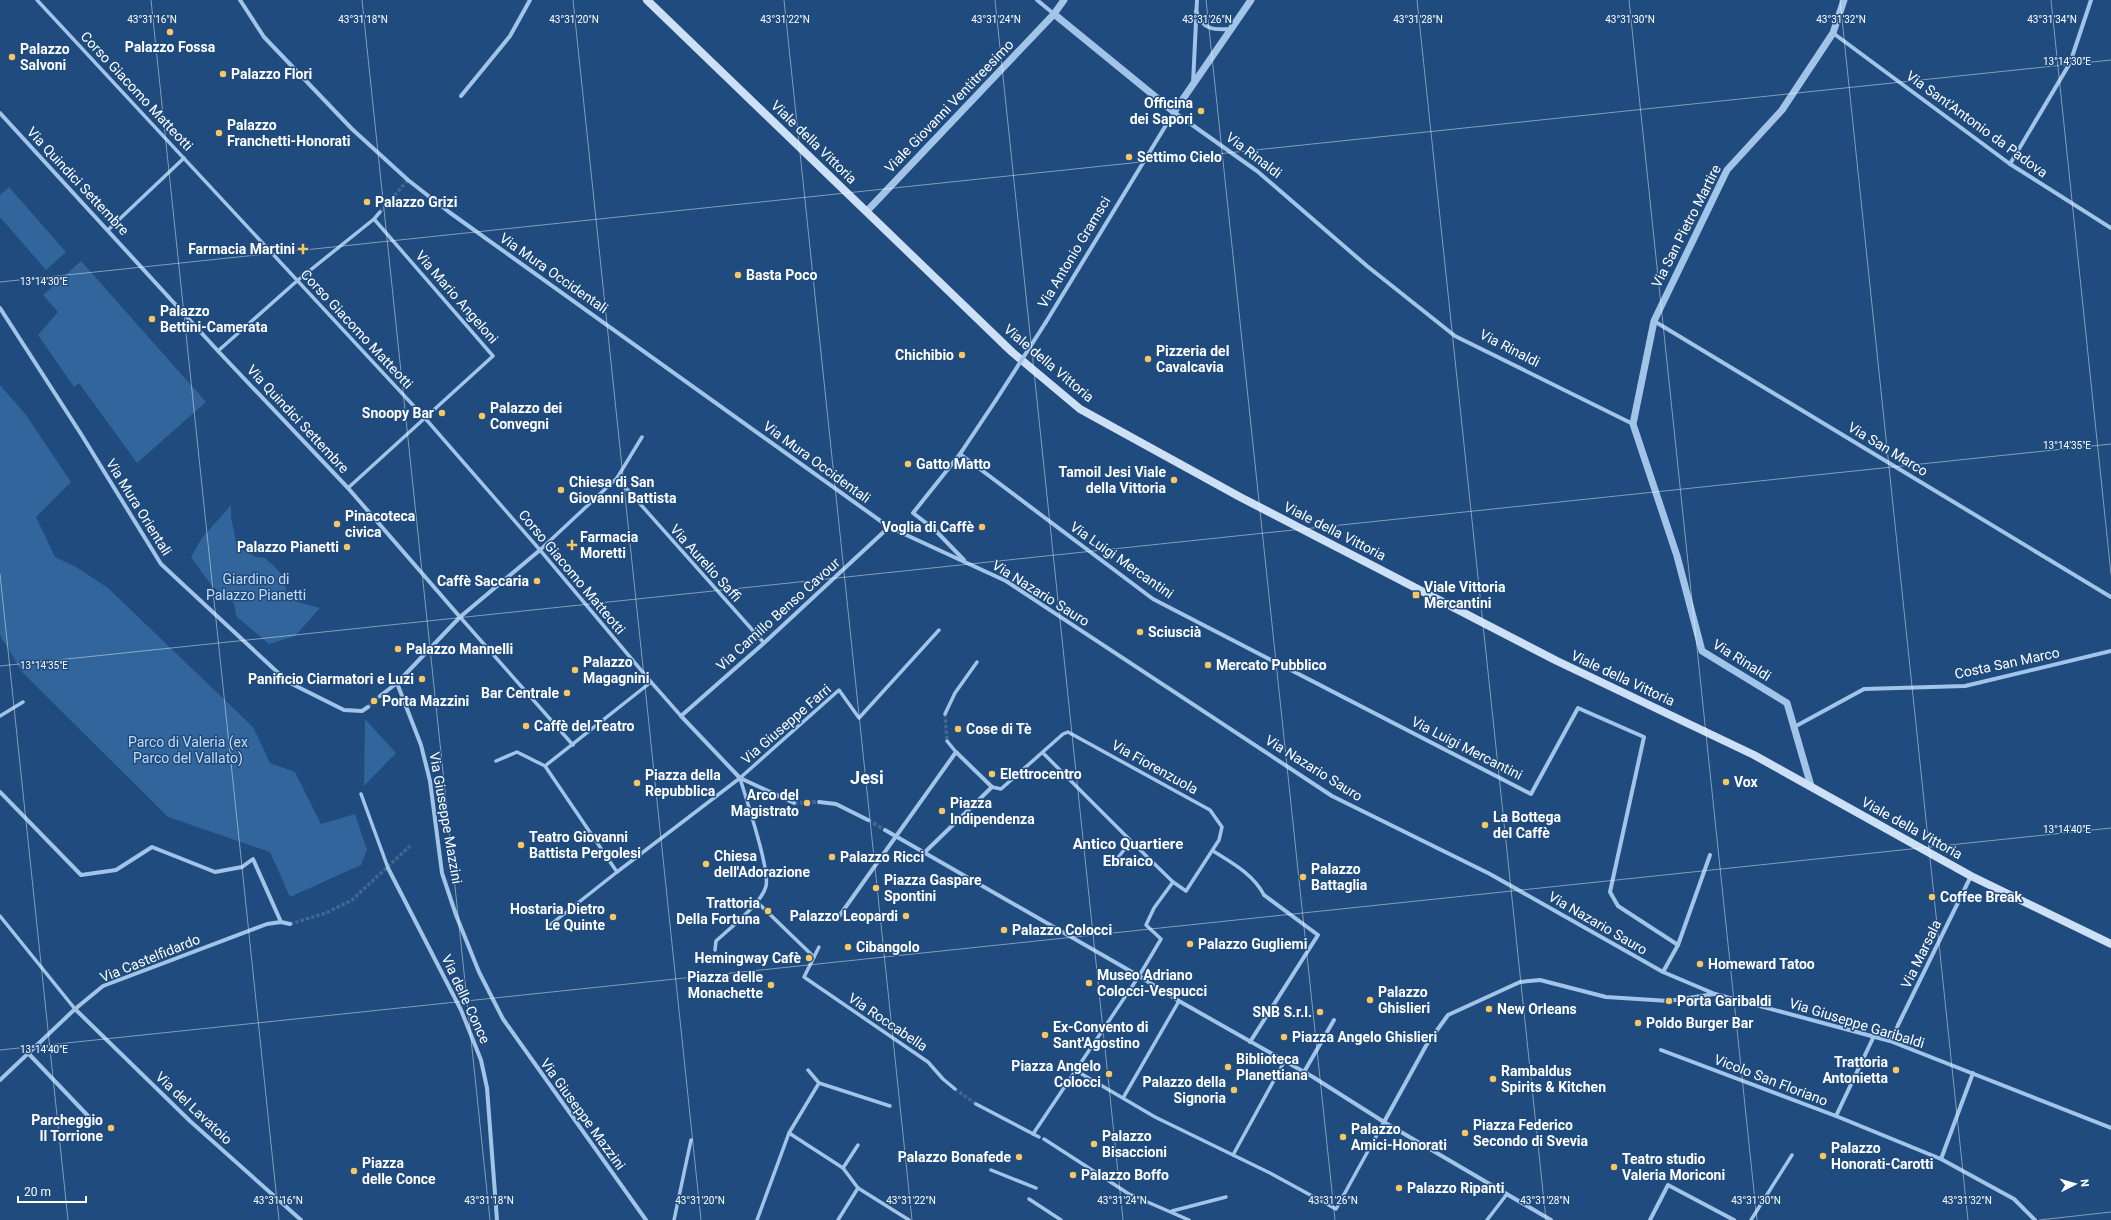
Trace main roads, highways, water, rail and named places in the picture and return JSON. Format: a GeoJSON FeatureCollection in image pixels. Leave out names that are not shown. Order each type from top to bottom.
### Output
{"type":"FeatureCollection","features":[{"type":"Feature","properties":{"kind":"main road","name":"Viale della Vittoria"},"geometry":{"type":"LineString","coordinates":[[647,0],[1012,352],[1080,409],[1240,497],[1550,657],[1754,755],[1971,876],[2111,944]]}},
{"type":"Feature","properties":{"kind":"tunnel"},"geometry":{"type":"LineString","coordinates":[[380,212],[408,180]]}},
{"type":"Feature","properties":{"kind":"tunnel"},"geometry":{"type":"LineString","coordinates":[[368,707],[380,696]]}},
{"type":"Feature","properties":{"kind":"tunnel"},"geometry":{"type":"LineString","coordinates":[[945,714],[947,741]]}},
{"type":"Feature","properties":{"kind":"tunnel"},"geometry":{"type":"LineString","coordinates":[[794,803],[819,802]]}},
{"type":"Feature","properties":{"kind":"tunnel"},"geometry":{"type":"LineString","coordinates":[[868,820],[885,830]]}},
{"type":"Feature","properties":{"kind":"tunnel"},"geometry":{"type":"LineString","coordinates":[[290,924],[326,913],[352,900],[410,846]]}},
{"type":"Feature","properties":{"kind":"tunnel"},"geometry":{"type":"LineString","coordinates":[[955,1089],[976,1104]]}},
{"type":"Feature","properties":{"kind":"place","name":"Palazzo Fossa"},"geometry":{"type":"Point","coordinates":[170,32]}},
{"type":"Feature","properties":{"kind":"place","name":"Palazzo Salvoni"},"geometry":{"type":"Point","coordinates":[12,57]}},
{"type":"Feature","properties":{"kind":"place","name":"Palazzo Flori"},"geometry":{"type":"Point","coordinates":[223,74]}},
{"type":"Feature","properties":{"kind":"place","name":"Officina dei Sapori"},"geometry":{"type":"Point","coordinates":[1201,111]}},
{"type":"Feature","properties":{"kind":"place","name":"Palazzo Franchetti-Honorati"},"geometry":{"type":"Point","coordinates":[219,133]}},
{"type":"Feature","properties":{"kind":"place","name":"Settimo Cielo"},"geometry":{"type":"Point","coordinates":[1129,157]}},
{"type":"Feature","properties":{"kind":"place","name":"Palazzo Grizi"},"geometry":{"type":"Point","coordinates":[367,202]}},
{"type":"Feature","properties":{"kind":"place","name":"Farmacia Martini"},"geometry":{"type":"Point","coordinates":[303,249]}},
{"type":"Feature","properties":{"kind":"place","name":"Basta Poco"},"geometry":{"type":"Point","coordinates":[738,275]}},
{"type":"Feature","properties":{"kind":"place","name":"Palazzo Bettini-Camerata"},"geometry":{"type":"Point","coordinates":[152,319]}},
{"type":"Feature","properties":{"kind":"place","name":"Chichibio"},"geometry":{"type":"Point","coordinates":[962,355]}},
{"type":"Feature","properties":{"kind":"place","name":"Pizzeria del Cavalcavia"},"geometry":{"type":"Point","coordinates":[1148,359]}},
{"type":"Feature","properties":{"kind":"place","name":"Snoopy Bar"},"geometry":{"type":"Point","coordinates":[442,413]}},
{"type":"Feature","properties":{"kind":"place","name":"Palazzo dei Convegni"},"geometry":{"type":"Point","coordinates":[482,416]}},
{"type":"Feature","properties":{"kind":"place","name":"Gatto Matto"},"geometry":{"type":"Point","coordinates":[908,464]}},
{"type":"Feature","properties":{"kind":"place","name":"Tamoil Jesi Viale della Vittoria"},"geometry":{"type":"Point","coordinates":[1174,480]}},
{"type":"Feature","properties":{"kind":"place","name":"Chiesa di San Giovanni Battista"},"geometry":{"type":"Point","coordinates":[561,490]}},
{"type":"Feature","properties":{"kind":"place","name":"Pinacoteca civica"},"geometry":{"type":"Point","coordinates":[337,524]}},
{"type":"Feature","properties":{"kind":"place","name":"Voglia di Caffè"},"geometry":{"type":"Point","coordinates":[982,527]}},
{"type":"Feature","properties":{"kind":"place","name":"Farmacia Moretti"},"geometry":{"type":"Point","coordinates":[572,545]}},
{"type":"Feature","properties":{"kind":"place","name":"Palazzo Pianetti"},"geometry":{"type":"Point","coordinates":[347,547]}},
{"type":"Feature","properties":{"kind":"place","name":"Caffè Saccaria"},"geometry":{"type":"Point","coordinates":[537,581]}},
{"type":"Feature","properties":{"kind":"place","name":"Viale Vittoria Mercantini"},"geometry":{"type":"Point","coordinates":[1416,595]}},
{"type":"Feature","properties":{"kind":"place","name":"Sciuscià"},"geometry":{"type":"Point","coordinates":[1140,632]}},
{"type":"Feature","properties":{"kind":"place","name":"Palazzo Mannelli"},"geometry":{"type":"Point","coordinates":[398,649]}},
{"type":"Feature","properties":{"kind":"place","name":"Mercato Pubblico"},"geometry":{"type":"Point","coordinates":[1208,665]}},
{"type":"Feature","properties":{"kind":"place","name":"Palazzo Magagnini"},"geometry":{"type":"Point","coordinates":[575,670]}},
{"type":"Feature","properties":{"kind":"place","name":"Panificio Ciarmatori e Luzi"},"geometry":{"type":"Point","coordinates":[422,679]}},
{"type":"Feature","properties":{"kind":"place","name":"Bar Centrale"},"geometry":{"type":"Point","coordinates":[567,693]}},
{"type":"Feature","properties":{"kind":"place","name":"Porta Mazzini"},"geometry":{"type":"Point","coordinates":[374,701]}},
{"type":"Feature","properties":{"kind":"place","name":"Caffè del Teatro"},"geometry":{"type":"Point","coordinates":[526,726]}},
{"type":"Feature","properties":{"kind":"place","name":"Cose di Tè"},"geometry":{"type":"Point","coordinates":[958,729]}},
{"type":"Feature","properties":{"kind":"place","name":"Elettrocentro"},"geometry":{"type":"Point","coordinates":[992,774]}},
{"type":"Feature","properties":{"kind":"place","name":"Vox"},"geometry":{"type":"Point","coordinates":[1726,782]}},
{"type":"Feature","properties":{"kind":"place","name":"Piazza della Repubblica"},"geometry":{"type":"Point","coordinates":[637,783]}},
{"type":"Feature","properties":{"kind":"place","name":"Arco del Magistrato"},"geometry":{"type":"Point","coordinates":[807,803]}},
{"type":"Feature","properties":{"kind":"place","name":"Piazza Indipendenza"},"geometry":{"type":"Point","coordinates":[942,811]}},
{"type":"Feature","properties":{"kind":"place","name":"La Bottega del Caffè"},"geometry":{"type":"Point","coordinates":[1485,825]}},
{"type":"Feature","properties":{"kind":"place","name":"Teatro Giovanni Battista Pergolesi"},"geometry":{"type":"Point","coordinates":[521,845]}},
{"type":"Feature","properties":{"kind":"place","name":"Palazzo Ricci"},"geometry":{"type":"Point","coordinates":[832,857]}},
{"type":"Feature","properties":{"kind":"place","name":"Chiesa dell'Adorazione"},"geometry":{"type":"Point","coordinates":[706,864]}},
{"type":"Feature","properties":{"kind":"place","name":"Palazzo Battaglia"},"geometry":{"type":"Point","coordinates":[1303,877]}},
{"type":"Feature","properties":{"kind":"place","name":"Piazza Gaspare Spontini"},"geometry":{"type":"Point","coordinates":[876,888]}},
{"type":"Feature","properties":{"kind":"place","name":"Coffee Break"},"geometry":{"type":"Point","coordinates":[1932,897]}},
{"type":"Feature","properties":{"kind":"place","name":"Trattoria Della Fortuna"},"geometry":{"type":"Point","coordinates":[768,911]}},
{"type":"Feature","properties":{"kind":"place","name":"Palazzo Leopardi"},"geometry":{"type":"Point","coordinates":[906,916]}},
{"type":"Feature","properties":{"kind":"place","name":"Hostaria Dietro Le Quinte"},"geometry":{"type":"Point","coordinates":[613,917]}},
{"type":"Feature","properties":{"kind":"place","name":"Palazzo Colocci"},"geometry":{"type":"Point","coordinates":[1004,930]}},
{"type":"Feature","properties":{"kind":"place","name":"Palazzo Gugliemi"},"geometry":{"type":"Point","coordinates":[1190,944]}},
{"type":"Feature","properties":{"kind":"place","name":"Cibangolo"},"geometry":{"type":"Point","coordinates":[848,947]}},
{"type":"Feature","properties":{"kind":"place","name":"Hemingway Cafè"},"geometry":{"type":"Point","coordinates":[809,958]}},
{"type":"Feature","properties":{"kind":"place","name":"Homeward Tatoo"},"geometry":{"type":"Point","coordinates":[1700,964]}},
{"type":"Feature","properties":{"kind":"place","name":"Museo Adriano Colocci-Vespucci"},"geometry":{"type":"Point","coordinates":[1089,983]}},
{"type":"Feature","properties":{"kind":"place","name":"Piazza delle Monachette"},"geometry":{"type":"Point","coordinates":[771,985]}},
{"type":"Feature","properties":{"kind":"place","name":"Palazzo Ghislieri"},"geometry":{"type":"Point","coordinates":[1370,1000]}},
{"type":"Feature","properties":{"kind":"place","name":"Porta Garibaldi"},"geometry":{"type":"Point","coordinates":[1669,1001]}},
{"type":"Feature","properties":{"kind":"place","name":"New Orleans"},"geometry":{"type":"Point","coordinates":[1489,1009]}},
{"type":"Feature","properties":{"kind":"place","name":"SNB S.r.l."},"geometry":{"type":"Point","coordinates":[1320,1012]}},
{"type":"Feature","properties":{"kind":"place","name":"Poldo Burger Bar"},"geometry":{"type":"Point","coordinates":[1638,1023]}},
{"type":"Feature","properties":{"kind":"place","name":"Ex-Convento di Sant'Agostino"},"geometry":{"type":"Point","coordinates":[1045,1035]}},
{"type":"Feature","properties":{"kind":"place","name":"Piazza Angelo Ghislieri"},"geometry":{"type":"Point","coordinates":[1284,1037]}},
{"type":"Feature","properties":{"kind":"place","name":"Biblioteca Planettiana"},"geometry":{"type":"Point","coordinates":[1228,1067]}},
{"type":"Feature","properties":{"kind":"place","name":"Trattoria Antonietta"},"geometry":{"type":"Point","coordinates":[1896,1070]}},
{"type":"Feature","properties":{"kind":"place","name":"Piazza Angelo Colocci"},"geometry":{"type":"Point","coordinates":[1109,1074]}},
{"type":"Feature","properties":{"kind":"place","name":"Rambaldus Spirits & Kitchen"},"geometry":{"type":"Point","coordinates":[1493,1079]}},
{"type":"Feature","properties":{"kind":"place","name":"Palazzo della Signoria"},"geometry":{"type":"Point","coordinates":[1234,1090]}},
{"type":"Feature","properties":{"kind":"place","name":"Parcheggio Il Torrione"},"geometry":{"type":"Point","coordinates":[111,1128]}},
{"type":"Feature","properties":{"kind":"place","name":"Piazza Federico Secondo di Svevia"},"geometry":{"type":"Point","coordinates":[1465,1133]}},
{"type":"Feature","properties":{"kind":"place","name":"Palazzo Amici-Honorati"},"geometry":{"type":"Point","coordinates":[1343,1137]}},
{"type":"Feature","properties":{"kind":"place","name":"Palazzo Bisaccioni"},"geometry":{"type":"Point","coordinates":[1094,1144]}},
{"type":"Feature","properties":{"kind":"place","name":"Palazzo Honorati-Carotti"},"geometry":{"type":"Point","coordinates":[1823,1156]}},
{"type":"Feature","properties":{"kind":"place","name":"Palazzo Bonafede"},"geometry":{"type":"Point","coordinates":[1019,1157]}},
{"type":"Feature","properties":{"kind":"place","name":"Teatro studio Valeria Moriconi"},"geometry":{"type":"Point","coordinates":[1614,1167]}},
{"type":"Feature","properties":{"kind":"place","name":"Piazza delle Conce"},"geometry":{"type":"Point","coordinates":[354,1171]}},
{"type":"Feature","properties":{"kind":"place","name":"Palazzo Boffo"},"geometry":{"type":"Point","coordinates":[1073,1175]}},
{"type":"Feature","properties":{"kind":"place","name":"Palazzo Ripanti"},"geometry":{"type":"Point","coordinates":[1399,1188]}},
{"type":"Feature","properties":{"kind":"district","name":"Jesi"},"geometry":{"type":"Point","coordinates":[867,777]}},
{"type":"Feature","properties":{"kind":"district","name":"Antico Quartiere Ebraico"},"geometry":{"type":"Point","coordinates":[1128,852]}},
{"type":"Feature","properties":{"kind":"park label","name":"Giardino di Palazzo Pianetti"},"geometry":{"type":"Point","coordinates":[256,588]}},
{"type":"Feature","properties":{"kind":"park label","name":"Parco di Valeria (ex Parco del Vallato)"},"geometry":{"type":"Point","coordinates":[188,750]}}]}
